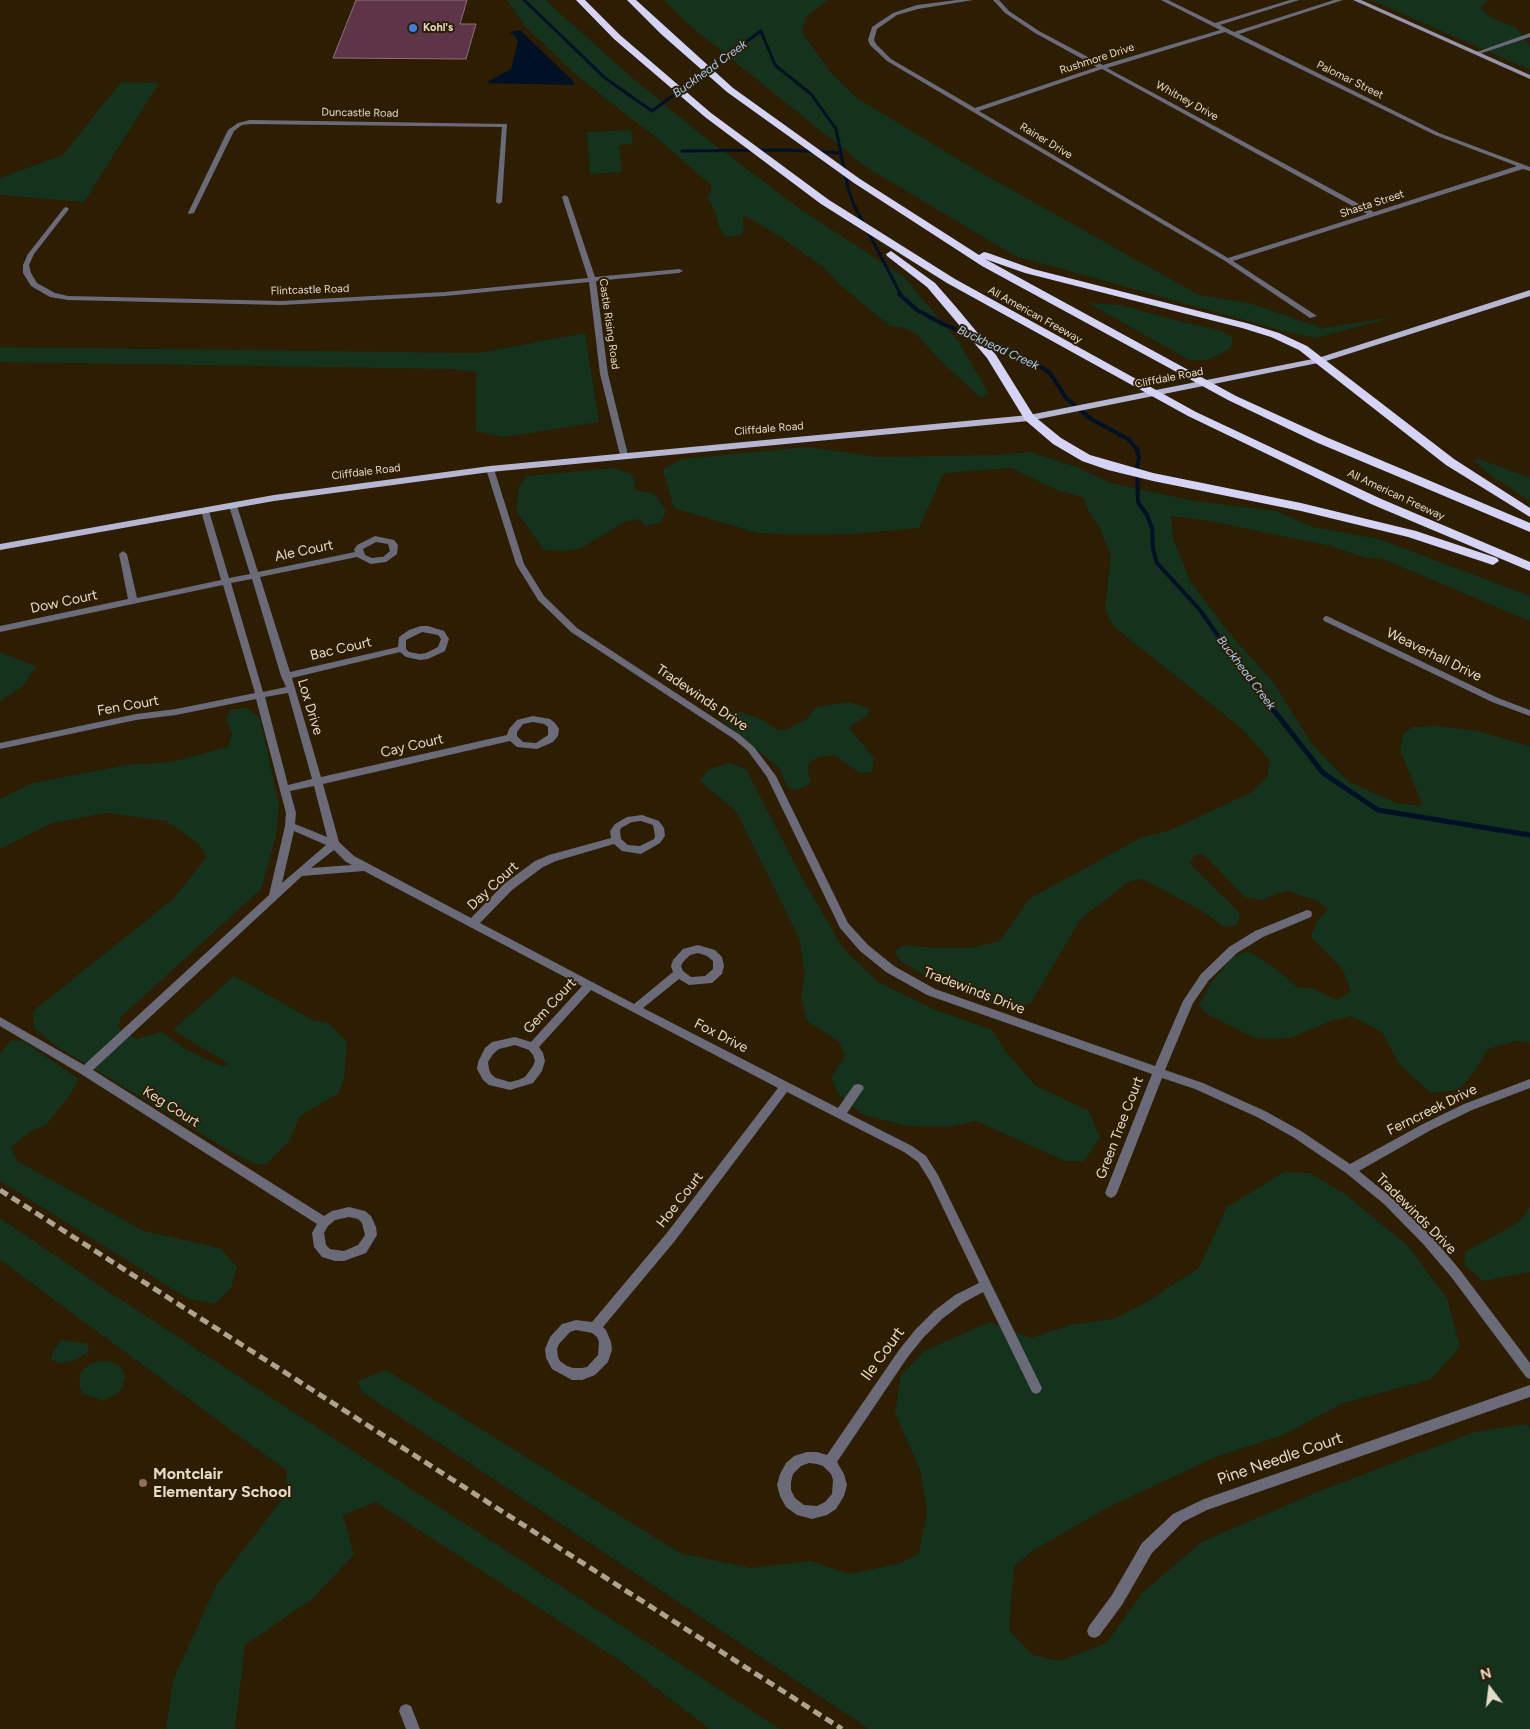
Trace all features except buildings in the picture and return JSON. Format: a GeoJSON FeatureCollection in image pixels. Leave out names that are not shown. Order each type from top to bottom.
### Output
{"type":"FeatureCollection","features":[{"type":"Feature","properties":{"kind":"highway","name":"All American Freeway"},"geometry":{"type":"LineString","coordinates":[[580,0],[617,37],[676,90],[768,161],[825,202],[967,290],[1184,410],[1375,501],[1530,567]]}},
{"type":"Feature","properties":{"kind":"highway","name":"All American Freeway"},"geometry":{"type":"LineString","coordinates":[[631,0],[730,90],[857,181],[952,243],[1048,299],[1232,398],[1322,440],[1530,528]]}},
{"type":"Feature","properties":{"kind":"highway"},"geometry":{"type":"LineString","coordinates":[[825,202],[931,285],[992,357],[1029,418],[1070,450],[1112,467],[1301,507],[1412,534],[1530,575]]}},
{"type":"Feature","properties":{"kind":"highway"},"geometry":{"type":"LineString","coordinates":[[952,243],[1030,270],[1268,332],[1303,348],[1450,462],[1530,513]]}},
{"type":"Feature","properties":{"kind":"main road"},"geometry":{"type":"LineString","coordinates":[[1356,0],[1530,77]]}},
{"type":"Feature","properties":{"kind":"main road","name":"Cliffdale Road"},"geometry":{"type":"LineString","coordinates":[[0,547],[326,490],[490,469],[1029,418],[1320,360],[1530,293]]}},
{"type":"Feature","properties":{"kind":"street","name":"Rainer Drive"},"geometry":{"type":"LineString","coordinates":[[970,0],[917,7],[895,14],[874,28],[871,40],[875,48],[889,60],[1227,260],[1313,316]]}},
{"type":"Feature","properties":{"kind":"street","name":"Whitney Drive"},"geometry":{"type":"LineString","coordinates":[[996,0],[1007,12],[1022,23],[1373,214]]}},
{"type":"Feature","properties":{"kind":"street","name":"Palomar Street"},"geometry":{"type":"LineString","coordinates":[[1164,0],[1437,134],[1526,168]]}},
{"type":"Feature","properties":{"kind":"street"},"geometry":{"type":"LineString","coordinates":[[1215,25],[1296,0]]}},
{"type":"Feature","properties":{"kind":"street"},"geometry":{"type":"LineString","coordinates":[[1234,34],[1340,0]]}},
{"type":"Feature","properties":{"kind":"street","name":"Rushmore Drive"},"geometry":{"type":"LineString","coordinates":[[975,110],[1226,30]]}},
{"type":"Feature","properties":{"kind":"street"},"geometry":{"type":"LineString","coordinates":[[1477,53],[1530,35]]}},
{"type":"Feature","properties":{"kind":"street","name":"Duncastle Road"},"geometry":{"type":"LineString","coordinates":[[191,213],[231,130],[240,124],[250,122],[505,126],[499,202]]}},
{"type":"Feature","properties":{"kind":"street","name":"Shasta Street"},"geometry":{"type":"LineString","coordinates":[[1227,260],[1526,168]]}},
{"type":"Feature","properties":{"kind":"street","name":"Castle Rising Road"},"geometry":{"type":"LineString","coordinates":[[565,197],[592,279],[604,374],[624,455]]}},
{"type":"Feature","properties":{"kind":"street","name":"Flintcastle Road"},"geometry":{"type":"LineString","coordinates":[[66,209],[31,254],[26,265],[27,273],[34,284],[53,295],[68,298],[282,303],[325,302],[412,297],[679,271]]}},
{"type":"Feature","properties":{"kind":"street","name":"Tradewinds Drive"},"geometry":{"type":"LineString","coordinates":[[490,469],[520,564],[541,598],[574,630],[737,737],[751,749],[772,776],[844,924],[864,948],[890,969],[932,992],[1207,1090],[1261,1114],[1297,1134],[1350,1170],[1388,1201],[1428,1241],[1456,1274],[1530,1373]]}},
{"type":"Feature","properties":{"kind":"street","name":"Lox Drive"},"geometry":{"type":"LineString","coordinates":[[233,506],[291,689],[334,844]]}},
{"type":"Feature","properties":{"kind":"street"},"geometry":{"type":"LineString","coordinates":[[205,510],[260,696],[291,812],[290,826],[274,895]]}},
{"type":"Feature","properties":{"kind":"street"},"geometry":{"type":"LineString","coordinates":[[123,554],[133,601]]}},
{"type":"Feature","properties":{"kind":"street","name":"Ale Court"},"geometry":{"type":"LineString","coordinates":[[227,582],[358,554]]}},
{"type":"Feature","properties":{"kind":"street","name":"Dow Court"},"geometry":{"type":"LineString","coordinates":[[0,629],[227,582]]}},
{"type":"Feature","properties":{"kind":"street","name":"Weaverhall Drive"},"geometry":{"type":"LineString","coordinates":[[1327,619],[1495,700],[1530,712]]}},
{"type":"Feature","properties":{"kind":"street"},"geometry":{"type":"LineString","coordinates":[[420,629],[435,630],[441,633],[445,639],[442,649],[428,656],[412,656],[402,649],[402,639],[406,635],[420,629]]}},
{"type":"Feature","properties":{"kind":"street","name":"Bac Court"},"geometry":{"type":"LineString","coordinates":[[286,676],[402,649]]}},
{"type":"Feature","properties":{"kind":"street","name":"Fen Court"},"geometry":{"type":"LineString","coordinates":[[0,746],[136,717],[176,712],[291,689]]}},
{"type":"Feature","properties":{"kind":"street","name":"Cay Court"},"geometry":{"type":"LineString","coordinates":[[285,789],[512,737]]}},
{"type":"Feature","properties":{"kind":"street","name":"Fox Drive"},"geometry":{"type":"LineString","coordinates":[[290,826],[334,844],[350,858],[472,924],[908,1149],[922,1159],[934,1178],[1036,1388]]}},
{"type":"Feature","properties":{"kind":"street","name":"Day Court"},"geometry":{"type":"LineString","coordinates":[[472,924],[508,887],[539,864],[553,858],[616,840]]}},
{"type":"Feature","properties":{"kind":"street"},"geometry":{"type":"LineString","coordinates":[[85,1071],[298,873],[334,844]]}},
{"type":"Feature","properties":{"kind":"street"},"geometry":{"type":"LineString","coordinates":[[298,873],[366,867]]}},
{"type":"Feature","properties":{"kind":"street","name":"Green Tree Court"},"geometry":{"type":"LineString","coordinates":[[1111,1193],[1157,1073],[1188,1001],[1204,977],[1233,950],[1259,934],[1307,914]]}},
{"type":"Feature","properties":{"kind":"street"},"geometry":{"type":"LineString","coordinates":[[635,1009],[679,973]]}},
{"type":"Feature","properties":{"kind":"street","name":"Gem Court"},"geometry":{"type":"LineString","coordinates":[[533,1047],[590,984]]}},
{"type":"Feature","properties":{"kind":"street","name":"Keg Court"},"geometry":{"type":"LineString","coordinates":[[0,1020],[85,1071],[324,1222]]}},
{"type":"Feature","properties":{"kind":"street","name":"Gem Court"},"geometry":{"type":"LineString","coordinates":[[515,1041],[533,1047],[538,1053],[540,1061],[535,1074],[520,1084],[510,1086],[493,1082],[483,1070],[483,1062],[489,1051],[496,1045],[515,1041]]}},
{"type":"Feature","properties":{"kind":"street","name":"Ferncreek Drive"},"geometry":{"type":"LineString","coordinates":[[1350,1170],[1460,1111],[1530,1083]]}},
{"type":"Feature","properties":{"kind":"street","name":"Hoe Court"},"geometry":{"type":"LineString","coordinates":[[595,1328],[670,1238],[786,1086]]}},
{"type":"Feature","properties":{"kind":"street"},"geometry":{"type":"LineString","coordinates":[[840,1114],[858,1088]]}},
{"type":"Feature","properties":{"kind":"street"},"geometry":{"type":"LineString","coordinates":[[340,1213],[355,1213],[367,1220],[371,1234],[362,1249],[344,1256],[335,1256],[326,1253],[320,1247],[318,1233],[324,1222],[340,1213]]}},
{"type":"Feature","properties":{"kind":"street","name":"Ile Court"},"geometry":{"type":"LineString","coordinates":[[828,1463],[903,1354],[919,1334],[938,1315],[959,1299],[986,1285]]}},
{"type":"Feature","properties":{"kind":"street"},"geometry":{"type":"LineString","coordinates":[[576,1325],[595,1328],[602,1334],[606,1342],[604,1358],[599,1365],[582,1374],[572,1374],[556,1365],[552,1358],[551,1349],[559,1334],[566,1328],[576,1325]]}},
{"type":"Feature","properties":{"kind":"street","name":"Pine Needle Court"},"geometry":{"type":"LineString","coordinates":[[1094,1631],[1117,1600],[1147,1548],[1156,1537],[1178,1518],[1204,1504],[1530,1391]]}},
{"type":"Feature","properties":{"kind":"street"},"geometry":{"type":"LineString","coordinates":[[807,1458],[817,1458],[828,1463],[836,1469],[841,1487],[838,1498],[832,1506],[813,1512],[795,1507],[788,1500],[784,1491],[783,1482],[790,1467],[798,1461],[807,1458]]}},
{"type":"Feature","properties":{"kind":"street"},"geometry":{"type":"LineString","coordinates":[[406,1711],[414,1729]]}},
{"type":"Feature","properties":{"kind":"green space"},"geometry":{"type":"Polygon","coordinates":[[[507,0],[545,0],[629,75],[698,132],[800,209],[904,277],[959,342],[989,394],[980,397],[942,362],[917,335],[905,328],[890,326],[839,284],[823,267],[782,238],[743,215],[744,228],[742,235],[725,237],[708,199],[712,186],[664,144],[577,76],[525,26],[507,0]]]}},
{"type":"Feature","properties":{"kind":"green space"},"geometry":{"type":"Polygon","coordinates":[[[664,0],[828,0],[806,17],[802,32],[831,73],[857,98],[971,167],[1199,295],[1249,303],[1323,328],[1394,317],[1316,338],[1287,332],[1015,256],[866,167],[689,25],[664,0]]]}},
{"type":"Feature","properties":{"kind":"green space"},"geometry":{"type":"Polygon","coordinates":[[[1371,0],[1488,0],[1480,8],[1494,19],[1517,28],[1530,47],[1530,70],[1371,0]]]}},
{"type":"Feature","properties":{"kind":"green space"},"geometry":{"type":"Polygon","coordinates":[[[121,82],[159,83],[84,202],[0,195],[0,178],[63,155],[121,82]]]}},
{"type":"Feature","properties":{"kind":"green space"},"geometry":{"type":"Polygon","coordinates":[[[631,130],[633,144],[619,145],[622,172],[590,174],[587,132],[631,130]]]}},
{"type":"Feature","properties":{"kind":"green space"},"geometry":{"type":"Polygon","coordinates":[[[1088,303],[1120,305],[1220,330],[1233,337],[1230,349],[1207,360],[1189,360],[1088,303]]]}},
{"type":"Feature","properties":{"kind":"green space"},"geometry":{"type":"Polygon","coordinates":[[[585,333],[599,422],[505,437],[476,431],[476,372],[451,369],[0,362],[0,347],[479,353],[585,333]]]}},
{"type":"Feature","properties":{"kind":"green space"},"geometry":{"type":"Polygon","coordinates":[[[807,447],[878,457],[995,455],[1031,452],[1077,467],[1110,483],[1195,501],[1276,511],[1313,527],[1379,539],[1530,596],[1530,621],[1380,558],[1365,558],[1331,546],[1205,520],[1171,516],[1173,539],[1190,581],[1229,633],[1273,682],[1312,744],[1349,782],[1397,803],[1423,806],[1400,750],[1403,734],[1412,727],[1438,726],[1477,731],[1530,746],[1530,1042],[1516,1041],[1488,1049],[1475,1071],[1459,1090],[1431,1093],[1400,1065],[1382,1032],[1351,1016],[1334,1020],[1290,1038],[1257,1039],[1205,1013],[1199,1005],[1210,984],[1232,957],[1248,951],[1275,968],[1297,987],[1315,989],[1337,1000],[1351,991],[1343,970],[1311,937],[1316,922],[1328,909],[1317,901],[1288,891],[1262,900],[1245,897],[1203,854],[1194,856],[1190,864],[1240,913],[1237,925],[1224,927],[1202,911],[1143,879],[1128,882],[1080,920],[1031,1003],[1016,1008],[989,1003],[936,982],[899,960],[895,951],[904,945],[934,948],[970,948],[1000,941],[1029,899],[1142,837],[1168,831],[1252,792],[1268,776],[1269,759],[1240,727],[1113,626],[1105,608],[1111,557],[1100,528],[1087,509],[1084,498],[1057,490],[1011,468],[944,473],[919,528],[854,534],[797,535],[757,533],[674,508],[663,470],[681,459],[807,447]]]}},
{"type":"Feature","properties":{"kind":"green space"},"geometry":{"type":"Polygon","coordinates":[[[1479,459],[1530,478],[1530,501],[1492,476],[1473,460],[1479,459]]]}},
{"type":"Feature","properties":{"kind":"green space"},"geometry":{"type":"Polygon","coordinates":[[[612,468],[630,473],[635,481],[635,490],[655,494],[666,511],[660,523],[645,526],[640,519],[624,522],[582,548],[566,551],[544,550],[516,511],[519,487],[526,476],[612,468]]]}},
{"type":"Feature","properties":{"kind":"green space"},"geometry":{"type":"Polygon","coordinates":[[[0,652],[36,666],[23,686],[0,702],[0,652]]]}},
{"type":"Feature","properties":{"kind":"green space"},"geometry":{"type":"Polygon","coordinates":[[[849,702],[869,708],[867,716],[849,727],[874,759],[872,772],[860,773],[834,755],[819,757],[809,762],[808,773],[811,781],[806,786],[797,790],[787,787],[780,769],[722,720],[726,712],[741,712],[763,720],[777,730],[787,729],[807,719],[816,707],[849,702]]]}},
{"type":"Feature","properties":{"kind":"green space"},"geometry":{"type":"Polygon","coordinates":[[[247,708],[260,718],[279,805],[276,836],[261,889],[121,1017],[118,1028],[137,1039],[161,1032],[189,1051],[221,1066],[229,1064],[173,1030],[234,976],[313,1020],[328,1023],[347,1042],[344,1078],[339,1093],[300,1116],[289,1141],[266,1165],[252,1163],[233,1153],[53,1044],[34,1028],[33,1011],[173,899],[207,857],[199,844],[166,821],[106,813],[52,823],[0,849],[0,799],[32,783],[127,765],[171,762],[228,747],[232,734],[226,718],[232,709],[247,708]]]}},
{"type":"Feature","properties":{"kind":"green space"},"geometry":{"type":"Polygon","coordinates":[[[730,763],[746,769],[800,874],[843,948],[878,982],[933,1009],[992,1030],[1007,1053],[1035,1085],[1089,1111],[1100,1138],[1084,1161],[1065,1161],[976,1121],[950,1127],[907,1126],[864,1115],[839,1095],[831,1077],[845,1056],[839,1042],[807,1021],[801,997],[805,974],[799,938],[736,811],[700,781],[709,769],[730,763]]]}},
{"type":"Feature","properties":{"kind":"green space"},"geometry":{"type":"Polygon","coordinates":[[[11,1040],[23,1041],[79,1079],[69,1096],[46,1125],[29,1132],[11,1147],[17,1161],[144,1231],[220,1248],[237,1267],[231,1288],[215,1304],[187,1298],[0,1181],[0,1053],[11,1040]]]}},
{"type":"Feature","properties":{"kind":"green space"},"geometry":{"type":"Polygon","coordinates":[[[1284,1172],[1310,1173],[1345,1194],[1408,1246],[1447,1298],[1460,1347],[1431,1379],[1341,1404],[1283,1435],[1213,1458],[1107,1508],[1034,1550],[1014,1566],[1009,1630],[1033,1655],[1060,1661],[1106,1643],[1143,1592],[1203,1541],[1322,1490],[1474,1432],[1526,1424],[1530,1428],[1530,1729],[869,1729],[361,1391],[358,1381],[386,1370],[680,1553],[751,1568],[810,1561],[849,1574],[901,1563],[919,1553],[927,1512],[921,1472],[895,1413],[901,1375],[924,1351],[990,1322],[1030,1338],[1070,1325],[1113,1319],[1145,1303],[1199,1268],[1227,1207],[1284,1172]]]}},
{"type":"Feature","properties":{"kind":"green space"},"geometry":{"type":"Polygon","coordinates":[[[1530,1207],[1530,1272],[1483,1281],[1464,1265],[1465,1252],[1519,1222],[1530,1207]]]}},
{"type":"Feature","properties":{"kind":"green space"},"geometry":{"type":"Polygon","coordinates":[[[0,1218],[109,1292],[780,1729],[710,1729],[619,1660],[376,1502],[343,1515],[354,1555],[312,1599],[245,1645],[235,1729],[166,1729],[173,1680],[216,1586],[285,1495],[287,1471],[0,1260],[0,1218]]]}},
{"type":"Feature","properties":{"kind":"green space"},"geometry":{"type":"Polygon","coordinates":[[[61,1340],[89,1344],[87,1353],[73,1361],[58,1363],[51,1359],[54,1350],[61,1340]]]}},
{"type":"Feature","properties":{"kind":"green space"},"geometry":{"type":"Polygon","coordinates":[[[110,1361],[122,1368],[125,1377],[120,1392],[103,1401],[82,1393],[79,1384],[81,1371],[93,1362],[110,1361]]]}},
{"type":"Feature","properties":{"kind":"water"},"geometry":{"type":"Polygon","coordinates":[[[520,30],[573,81],[574,85],[488,83],[511,69],[518,41],[510,32],[520,30]]]}},
{"type":"Feature","properties":{"kind":"waterway","name":"Buckhead Creek"},"geometry":{"type":"LineString","coordinates":[[524,0],[605,78],[652,111],[761,31],[775,65],[811,94],[836,129],[841,153]]}},
{"type":"Feature","properties":{"kind":"waterway"},"geometry":{"type":"LineString","coordinates":[[682,151],[786,150],[841,153]]}},
{"type":"Feature","properties":{"kind":"waterway","name":"Buckhead Creek"},"geometry":{"type":"LineString","coordinates":[[841,153],[848,188],[854,205],[901,295]]}},
{"type":"Feature","properties":{"kind":"waterway","name":"Buckhead Creek"},"geometry":{"type":"LineString","coordinates":[[899,294],[917,310],[945,325],[971,335]]}},
{"type":"Feature","properties":{"kind":"waterway","name":"Buckhead Creek"},"geometry":{"type":"LineString","coordinates":[[979,338],[1032,361],[1050,373],[1066,398],[1091,419],[1128,439],[1137,449],[1139,458],[1137,466],[1138,502],[1147,515],[1152,528],[1153,549],[1157,563],[1200,610],[1240,667]]}},
{"type":"Feature","properties":{"kind":"waterway","name":"Buckhead Creek"},"geometry":{"type":"LineString","coordinates":[[1239,666],[1323,773],[1378,810],[1530,835]]}},
{"type":"Feature","properties":{"kind":"railway"},"geometry":{"type":"LineString","coordinates":[[0,1190],[842,1729]]}},
{"type":"Feature","properties":{"kind":"place","name":"Kohl's"},"geometry":{"type":"Point","coordinates":[413,28]}},
{"type":"Feature","properties":{"kind":"place","name":"Montclair Elementary School"},"geometry":{"type":"Point","coordinates":[143,1483]}}]}
